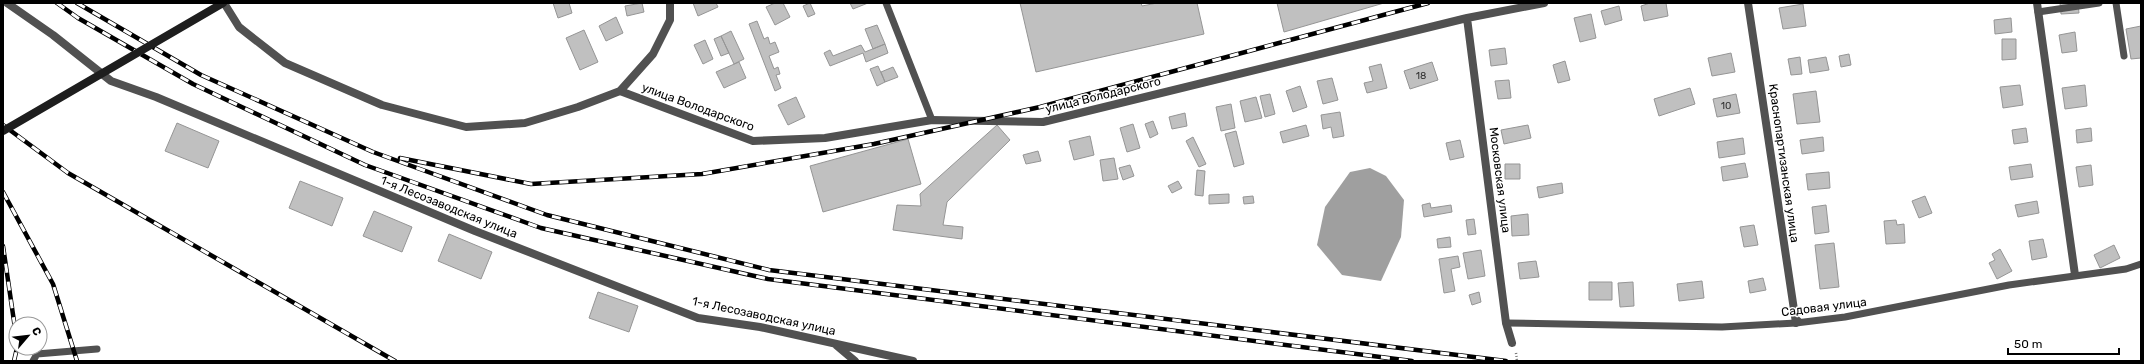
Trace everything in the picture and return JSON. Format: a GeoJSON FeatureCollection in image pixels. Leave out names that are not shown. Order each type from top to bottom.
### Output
{"type":"FeatureCollection","features":[{"type":"Feature","properties":{"kind":"main road"},"geometry":{"type":"LineString","coordinates":[[3,132],[224,3]]}},
{"type":"Feature","properties":{"kind":"street","name":"1-я Лесозаводская улица"},"geometry":{"type":"LineString","coordinates":[[7,3],[53,35],[111,81],[156,97],[475,231],[698,318],[760,327],[913,361]]}},
{"type":"Feature","properties":{"kind":"street"},"geometry":{"type":"LineString","coordinates":[[224,3],[239,27],[285,63],[382,105],[466,127],[525,124],[578,107],[620,91],[653,54],[670,20],[670,3]]}},
{"type":"Feature","properties":{"kind":"street","name":"улица Володарского"},"geometry":{"type":"LineString","coordinates":[[620,91],[753,141],[825,138],[932,120],[1042,122],[1467,18],[1544,3]]}},
{"type":"Feature","properties":{"kind":"street","name":"Краснопартизанская улица"},"geometry":{"type":"LineString","coordinates":[[1748,3],[1797,322]]}},
{"type":"Feature","properties":{"kind":"street"},"geometry":{"type":"LineString","coordinates":[[2037,3],[2075,275]]}},
{"type":"Feature","properties":{"kind":"street","name":"Московская улица"},"geometry":{"type":"LineString","coordinates":[[1467,18],[1506,323],[1512,343]]}},
{"type":"Feature","properties":{"kind":"street"},"geometry":{"type":"LineString","coordinates":[[834,343],[855,361]]}},
{"type":"Feature","properties":{"kind":"lane"},"geometry":{"type":"LineString","coordinates":[[886,3],[932,120]]}},
{"type":"Feature","properties":{"kind":"lane"},"geometry":{"type":"LineString","coordinates":[[2038,12],[2099,3]]}},
{"type":"Feature","properties":{"kind":"lane"},"geometry":{"type":"LineString","coordinates":[[2116,3],[2124,56]]}},
{"type":"Feature","properties":{"kind":"lane","name":"Садовая улица"},"geometry":{"type":"LineString","coordinates":[[1506,323],[1722,327],[1797,322],[1845,317],[2009,285],[2126,269],[2141,264]]}},
{"type":"Feature","properties":{"kind":"lane"},"geometry":{"type":"LineString","coordinates":[[33,361],[37,354],[97,348]]}},
{"type":"Feature","properties":{"kind":"shaded area"},"geometry":{"type":"Polygon","coordinates":[[[1370,168],[1386,176],[1404,200],[1401,237],[1381,281],[1342,275],[1317,245],[1325,207],[1350,172],[1370,168]]]}},
{"type":"Feature","properties":{"kind":"building"},"geometry":{"type":"Polygon","coordinates":[[[553,3],[569,3],[572,13],[558,18],[553,3]]]}},
{"type":"Feature","properties":{"kind":"building"},"geometry":{"type":"Polygon","coordinates":[[[642,3],[644,12],[627,16],[625,6],[642,3]]]}},
{"type":"Feature","properties":{"kind":"building"},"geometry":{"type":"Polygon","coordinates":[[[693,3],[716,3],[718,7],[698,16],[693,3]]]}},
{"type":"Feature","properties":{"kind":"building"},"geometry":{"type":"Polygon","coordinates":[[[775,3],[783,3],[790,17],[775,25],[766,7],[775,3]]]}},
{"type":"Feature","properties":{"kind":"building"},"geometry":{"type":"Polygon","coordinates":[[[810,3],[815,14],[808,17],[803,6],[810,3]]]}},
{"type":"Feature","properties":{"kind":"building"},"geometry":{"type":"Polygon","coordinates":[[[850,3],[868,3],[853,9],[850,3]]]}},
{"type":"Feature","properties":{"kind":"building"},"geometry":{"type":"Polygon","coordinates":[[[1020,3],[1141,3],[1142,6],[1157,3],[1197,3],[1204,34],[1036,72],[1020,3]]]}},
{"type":"Feature","properties":{"kind":"building"},"geometry":{"type":"Polygon","coordinates":[[[1277,3],[1384,3],[1284,32],[1277,3]]]}},
{"type":"Feature","properties":{"kind":"building"},"geometry":{"type":"Polygon","coordinates":[[[1650,3],[1666,3],[1668,16],[1644,21],[1641,6],[1650,3]]]}},
{"type":"Feature","properties":{"kind":"building"},"geometry":{"type":"Polygon","coordinates":[[[2060,3],[2078,3],[2079,13],[2061,14],[2060,3]]]}},
{"type":"Feature","properties":{"kind":"building"},"geometry":{"type":"Polygon","coordinates":[[[1803,4],[1806,26],[1783,29],[1779,8],[1803,4]]]}},
{"type":"Feature","properties":{"kind":"building"},"geometry":{"type":"Polygon","coordinates":[[[1619,6],[1622,20],[1605,25],[1601,11],[1619,6]]]}},
{"type":"Feature","properties":{"kind":"building"},"geometry":{"type":"Polygon","coordinates":[[[1591,14],[1596,38],[1580,42],[1574,18],[1591,14]]]}},
{"type":"Feature","properties":{"kind":"building"},"geometry":{"type":"Polygon","coordinates":[[[616,17],[623,33],[606,41],[599,26],[616,17]]]}},
{"type":"Feature","properties":{"kind":"building"},"geometry":{"type":"Polygon","coordinates":[[[2011,18],[2012,32],[1995,34],[1994,20],[2011,18]]]}},
{"type":"Feature","properties":{"kind":"building"},"geometry":{"type":"Polygon","coordinates":[[[757,21],[764,39],[768,37],[770,44],[775,42],[779,52],[769,56],[774,69],[778,67],[780,74],[776,75],[781,88],[775,91],[749,24],[757,21]]]}},
{"type":"Feature","properties":{"kind":"building"},"geometry":{"type":"Polygon","coordinates":[[[877,25],[885,44],[873,49],[865,29],[877,25]]]}},
{"type":"Feature","properties":{"kind":"building"},"geometry":{"type":"Polygon","coordinates":[[[2141,26],[2141,58],[2131,59],[2126,29],[2141,26]]]}},
{"type":"Feature","properties":{"kind":"building"},"geometry":{"type":"Polygon","coordinates":[[[584,30],[598,62],[580,70],[566,38],[584,30]]]}},
{"type":"Feature","properties":{"kind":"building"},"geometry":{"type":"Polygon","coordinates":[[[731,31],[744,59],[734,64],[721,36],[731,31]]]}},
{"type":"Feature","properties":{"kind":"building"},"geometry":{"type":"Polygon","coordinates":[[[2075,32],[2077,51],[2062,53],[2059,35],[2075,32]]]}},
{"type":"Feature","properties":{"kind":"building"},"geometry":{"type":"Polygon","coordinates":[[[721,36],[729,53],[721,56],[714,39],[721,36]]]}},
{"type":"Feature","properties":{"kind":"building"},"geometry":{"type":"Polygon","coordinates":[[[2002,39],[2016,39],[2016,59],[2002,60],[2002,39]]]}},
{"type":"Feature","properties":{"kind":"building"},"geometry":{"type":"Polygon","coordinates":[[[705,40],[713,59],[703,64],[694,45],[705,40]]]}},
{"type":"Feature","properties":{"kind":"building"},"geometry":{"type":"Polygon","coordinates":[[[885,44],[888,53],[866,62],[863,53],[830,66],[824,53],[830,50],[833,56],[861,45],[865,52],[885,44]]]}},
{"type":"Feature","properties":{"kind":"building"},"geometry":{"type":"Polygon","coordinates":[[[1505,48],[1507,64],[1491,66],[1489,50],[1505,48]]]}},
{"type":"Feature","properties":{"kind":"building"},"geometry":{"type":"Polygon","coordinates":[[[1731,53],[1735,72],[1712,76],[1708,58],[1731,53]]]}},
{"type":"Feature","properties":{"kind":"building"},"geometry":{"type":"Polygon","coordinates":[[[1849,54],[1851,65],[1841,67],[1839,56],[1849,54]]]}},
{"type":"Feature","properties":{"kind":"building"},"geometry":{"type":"Polygon","coordinates":[[[1800,57],[1802,74],[1791,75],[1788,59],[1800,57]]]}},
{"type":"Feature","properties":{"kind":"building"},"geometry":{"type":"Polygon","coordinates":[[[1826,57],[1829,70],[1810,73],[1808,60],[1826,57]]]}},
{"type":"Feature","properties":{"kind":"building"},"geometry":{"type":"Polygon","coordinates":[[[1565,61],[1570,80],[1558,83],[1553,65],[1565,61]]]}},
{"type":"Feature","properties":{"kind":"building"},"geometry":{"type":"Polygon","coordinates":[[[739,62],[746,78],[724,88],[716,72],[739,62]]]}},
{"type":"Feature","properties":{"kind":"building"},"geometry":{"type":"Polygon","coordinates":[[[1432,62],[1438,80],[1410,89],[1404,71],[1432,62]]]}},
{"type":"Feature","properties":{"kind":"building"},"geometry":{"type":"Polygon","coordinates":[[[1381,64],[1387,88],[1367,93],[1364,83],[1373,81],[1369,67],[1381,64]]]}},
{"type":"Feature","properties":{"kind":"building"},"geometry":{"type":"Polygon","coordinates":[[[878,66],[885,82],[877,86],[870,69],[878,66]]]}},
{"type":"Feature","properties":{"kind":"building"},"geometry":{"type":"Polygon","coordinates":[[[893,67],[898,77],[885,82],[881,72],[893,67]]]}},
{"type":"Feature","properties":{"kind":"building"},"geometry":{"type":"Polygon","coordinates":[[[1332,78],[1338,100],[1323,104],[1317,81],[1332,78]]]}},
{"type":"Feature","properties":{"kind":"building"},"geometry":{"type":"Polygon","coordinates":[[[1509,80],[1511,98],[1498,99],[1495,81],[1509,80]]]}},
{"type":"Feature","properties":{"kind":"building"},"geometry":{"type":"Polygon","coordinates":[[[2020,85],[2023,105],[2003,108],[2000,87],[2020,85]]]}},
{"type":"Feature","properties":{"kind":"building"},"geometry":{"type":"Polygon","coordinates":[[[2085,85],[2087,106],[2065,109],[2062,88],[2085,85]]]}},
{"type":"Feature","properties":{"kind":"building"},"geometry":{"type":"Polygon","coordinates":[[[1300,86],[1307,107],[1293,112],[1286,91],[1300,86]]]}},
{"type":"Feature","properties":{"kind":"building"},"geometry":{"type":"Polygon","coordinates":[[[1690,88],[1695,104],[1659,116],[1654,99],[1690,88]]]}},
{"type":"Feature","properties":{"kind":"building"},"geometry":{"type":"Polygon","coordinates":[[[1816,91],[1820,122],[1797,124],[1793,94],[1816,91]]]}},
{"type":"Feature","properties":{"kind":"building"},"geometry":{"type":"Polygon","coordinates":[[[1270,94],[1275,114],[1265,117],[1260,96],[1270,94]]]}},
{"type":"Feature","properties":{"kind":"building"},"geometry":{"type":"Polygon","coordinates":[[[1736,94],[1740,113],[1717,117],[1713,99],[1736,94]]]}},
{"type":"Feature","properties":{"kind":"building"},"geometry":{"type":"Polygon","coordinates":[[[796,97],[805,117],[788,125],[778,105],[796,97]]]}},
{"type":"Feature","properties":{"kind":"building"},"geometry":{"type":"Polygon","coordinates":[[[1256,97],[1262,118],[1245,122],[1240,101],[1256,97]]]}},
{"type":"Feature","properties":{"kind":"building"},"geometry":{"type":"Polygon","coordinates":[[[1231,104],[1235,128],[1221,131],[1216,107],[1231,104]]]}},
{"type":"Feature","properties":{"kind":"building"},"geometry":{"type":"Polygon","coordinates":[[[1340,112],[1344,136],[1333,138],[1331,127],[1323,129],[1321,115],[1340,112]]]}},
{"type":"Feature","properties":{"kind":"building"},"geometry":{"type":"Polygon","coordinates":[[[1185,113],[1187,126],[1172,129],[1169,117],[1185,113]]]}},
{"type":"Feature","properties":{"kind":"building"},"geometry":{"type":"Polygon","coordinates":[[[1153,121],[1158,134],[1150,138],[1145,124],[1153,121]]]}},
{"type":"Feature","properties":{"kind":"building"},"geometry":{"type":"Polygon","coordinates":[[[177,123],[219,141],[208,168],[165,151],[177,123]]]}},
{"type":"Feature","properties":{"kind":"building"},"geometry":{"type":"Polygon","coordinates":[[[1133,124],[1140,148],[1127,152],[1120,128],[1133,124]]]}},
{"type":"Feature","properties":{"kind":"building"},"geometry":{"type":"Polygon","coordinates":[[[997,125],[1010,140],[947,202],[943,225],[963,227],[962,239],[893,230],[897,205],[921,206],[920,194],[997,125]]]}},
{"type":"Feature","properties":{"kind":"building"},"geometry":{"type":"Polygon","coordinates":[[[1306,125],[1309,136],[1283,143],[1280,132],[1306,125]]]}},
{"type":"Feature","properties":{"kind":"building"},"geometry":{"type":"Polygon","coordinates":[[[1528,125],[1531,138],[1504,144],[1501,130],[1528,125]]]}},
{"type":"Feature","properties":{"kind":"building"},"geometry":{"type":"Polygon","coordinates":[[[2026,128],[2028,142],[2014,144],[2012,130],[2026,128]]]}},
{"type":"Feature","properties":{"kind":"building"},"geometry":{"type":"Polygon","coordinates":[[[2091,128],[2092,141],[2077,143],[2076,130],[2091,128]]]}},
{"type":"Feature","properties":{"kind":"building"},"geometry":{"type":"Polygon","coordinates":[[[1236,131],[1244,164],[1234,167],[1225,134],[1236,131]]]}},
{"type":"Feature","properties":{"kind":"building"},"geometry":{"type":"Polygon","coordinates":[[[1090,136],[1094,155],[1074,160],[1069,141],[1090,136]]]}},
{"type":"Feature","properties":{"kind":"building"},"geometry":{"type":"Polygon","coordinates":[[[1193,137],[1206,164],[1199,167],[1186,141],[1193,137]]]}},
{"type":"Feature","properties":{"kind":"building"},"geometry":{"type":"Polygon","coordinates":[[[1823,137],[1824,151],[1802,154],[1800,140],[1823,137]]]}},
{"type":"Feature","properties":{"kind":"building"},"geometry":{"type":"Polygon","coordinates":[[[1743,138],[1745,154],[1719,158],[1717,142],[1743,138]]]}},
{"type":"Feature","properties":{"kind":"building"},"geometry":{"type":"Polygon","coordinates":[[[908,139],[921,184],[823,212],[810,166],[908,139]]]}},
{"type":"Feature","properties":{"kind":"building"},"geometry":{"type":"Polygon","coordinates":[[[1460,140],[1464,157],[1450,160],[1446,143],[1460,140]]]}},
{"type":"Feature","properties":{"kind":"building"},"geometry":{"type":"Polygon","coordinates":[[[1038,151],[1041,161],[1026,164],[1023,155],[1038,151]]]}},
{"type":"Feature","properties":{"kind":"building"},"geometry":{"type":"Polygon","coordinates":[[[1114,158],[1118,179],[1103,181],[1100,160],[1114,158]]]}},
{"type":"Feature","properties":{"kind":"building"},"geometry":{"type":"Polygon","coordinates":[[[1745,163],[1748,177],[1723,181],[1721,167],[1745,163]]]}},
{"type":"Feature","properties":{"kind":"building"},"geometry":{"type":"Polygon","coordinates":[[[1505,164],[1520,164],[1520,179],[1505,179],[1505,164]]]}},
{"type":"Feature","properties":{"kind":"building"},"geometry":{"type":"Polygon","coordinates":[[[2031,164],[2033,177],[2011,180],[2009,167],[2031,164]]]}},
{"type":"Feature","properties":{"kind":"building"},"geometry":{"type":"Polygon","coordinates":[[[1130,165],[1134,176],[1123,180],[1119,168],[1130,165]]]}},
{"type":"Feature","properties":{"kind":"building"},"geometry":{"type":"Polygon","coordinates":[[[2091,165],[2093,185],[2079,187],[2076,167],[2091,165]]]}},
{"type":"Feature","properties":{"kind":"building"},"geometry":{"type":"Polygon","coordinates":[[[1197,170],[1205,171],[1203,196],[1195,195],[1197,170]]]}},
{"type":"Feature","properties":{"kind":"building"},"geometry":{"type":"Polygon","coordinates":[[[1829,172],[1830,188],[1808,190],[1806,174],[1829,172]]]}},
{"type":"Feature","properties":{"kind":"building"},"geometry":{"type":"Polygon","coordinates":[[[300,181],[343,198],[332,226],[289,208],[300,181]]]}},
{"type":"Feature","properties":{"kind":"building"},"geometry":{"type":"Polygon","coordinates":[[[1178,181],[1182,188],[1172,193],[1168,186],[1178,181]]]}},
{"type":"Feature","properties":{"kind":"building"},"geometry":{"type":"Polygon","coordinates":[[[1562,183],[1563,193],[1539,198],[1537,187],[1562,183]]]}},
{"type":"Feature","properties":{"kind":"building"},"geometry":{"type":"Polygon","coordinates":[[[1229,194],[1229,203],[1209,204],[1209,195],[1229,194]]]}},
{"type":"Feature","properties":{"kind":"building"},"geometry":{"type":"Polygon","coordinates":[[[1253,196],[1254,203],[1244,204],[1243,197],[1253,196]]]}},
{"type":"Feature","properties":{"kind":"building"},"geometry":{"type":"Polygon","coordinates":[[[1925,196],[1932,213],[1919,218],[1912,201],[1925,196]]]}},
{"type":"Feature","properties":{"kind":"building"},"geometry":{"type":"Polygon","coordinates":[[[2037,201],[2039,213],[2018,217],[2015,205],[2037,201]]]}},
{"type":"Feature","properties":{"kind":"building"},"geometry":{"type":"Polygon","coordinates":[[[1430,203],[1431,208],[1451,205],[1452,212],[1424,217],[1422,205],[1430,203]]]}},
{"type":"Feature","properties":{"kind":"building"},"geometry":{"type":"Polygon","coordinates":[[[1826,205],[1829,232],[1815,234],[1812,207],[1826,205]]]}},
{"type":"Feature","properties":{"kind":"building"},"geometry":{"type":"Polygon","coordinates":[[[374,211],[412,227],[402,252],[363,236],[374,211]]]}},
{"type":"Feature","properties":{"kind":"building"},"geometry":{"type":"Polygon","coordinates":[[[1528,214],[1529,235],[1512,236],[1511,216],[1528,214]]]}},
{"type":"Feature","properties":{"kind":"building"},"geometry":{"type":"Polygon","coordinates":[[[1474,219],[1476,234],[1468,235],[1466,220],[1474,219]]]}},
{"type":"Feature","properties":{"kind":"building"},"geometry":{"type":"Polygon","coordinates":[[[1896,220],[1897,225],[1904,224],[1905,243],[1886,244],[1884,221],[1896,220]]]}},
{"type":"Feature","properties":{"kind":"building"},"geometry":{"type":"Polygon","coordinates":[[[1754,225],[1758,245],[1744,247],[1740,227],[1754,225]]]}},
{"type":"Feature","properties":{"kind":"building"},"geometry":{"type":"Polygon","coordinates":[[[449,234],[492,252],[481,279],[438,261],[449,234]]]}},
{"type":"Feature","properties":{"kind":"building"},"geometry":{"type":"Polygon","coordinates":[[[1450,237],[1451,247],[1438,248],[1437,239],[1450,237]]]}},
{"type":"Feature","properties":{"kind":"building"},"geometry":{"type":"Polygon","coordinates":[[[2043,239],[2047,257],[2032,260],[2029,241],[2043,239]]]}},
{"type":"Feature","properties":{"kind":"building"},"geometry":{"type":"Polygon","coordinates":[[[1834,243],[1839,287],[1820,289],[1815,245],[1834,243]]]}},
{"type":"Feature","properties":{"kind":"building"},"geometry":{"type":"Polygon","coordinates":[[[2114,245],[2120,258],[2100,268],[2094,255],[2114,245]]]}},
{"type":"Feature","properties":{"kind":"building"},"geometry":{"type":"Polygon","coordinates":[[[2000,249],[2012,271],[1997,279],[1989,263],[1995,260],[1992,254],[2000,249]]]}},
{"type":"Feature","properties":{"kind":"building"},"geometry":{"type":"Polygon","coordinates":[[[1481,250],[1485,276],[1468,279],[1463,253],[1481,250]]]}},
{"type":"Feature","properties":{"kind":"building"},"geometry":{"type":"Polygon","coordinates":[[[1458,256],[1460,267],[1451,269],[1455,291],[1444,293],[1439,259],[1458,256]]]}},
{"type":"Feature","properties":{"kind":"building"},"geometry":{"type":"Polygon","coordinates":[[[1536,261],[1539,277],[1520,279],[1518,263],[1536,261]]]}},
{"type":"Feature","properties":{"kind":"building"},"geometry":{"type":"Polygon","coordinates":[[[1763,278],[1766,290],[1750,293],[1748,281],[1763,278]]]}},
{"type":"Feature","properties":{"kind":"building"},"geometry":{"type":"Polygon","coordinates":[[[1702,281],[1704,298],[1679,301],[1677,284],[1702,281]]]}},
{"type":"Feature","properties":{"kind":"building"},"geometry":{"type":"Polygon","coordinates":[[[1589,282],[1612,282],[1612,300],[1589,300],[1589,282]]]}},
{"type":"Feature","properties":{"kind":"building"},"geometry":{"type":"Polygon","coordinates":[[[1633,282],[1634,306],[1620,307],[1618,283],[1633,282]]]}},
{"type":"Feature","properties":{"kind":"building"},"geometry":{"type":"Polygon","coordinates":[[[598,292],[638,306],[629,332],[589,318],[598,292]]]}},
{"type":"Feature","properties":{"kind":"building"},"geometry":{"type":"Polygon","coordinates":[[[1479,292],[1481,302],[1472,305],[1469,295],[1479,292]]]}},
{"type":"Feature","properties":{"kind":"railway"},"geometry":{"type":"LineString","coordinates":[[57,3],[78,18],[193,84],[365,165],[541,228],[768,279],[1412,361]]}},
{"type":"Feature","properties":{"kind":"railway"},"geometry":{"type":"LineString","coordinates":[[77,3],[201,75],[373,152],[547,215],[769,270],[1506,361]]}},
{"type":"Feature","properties":{"kind":"railway"},"geometry":{"type":"LineString","coordinates":[[400,158],[531,184],[702,174],[874,144],[1040,107],[1428,3]]}},
{"type":"Feature","properties":{"kind":"railway"},"geometry":{"type":"LineString","coordinates":[[3,125],[68,173],[395,361]]}},
{"type":"Feature","properties":{"kind":"railway"},"geometry":{"type":"LineString","coordinates":[[3,192],[53,284],[77,361]]}},
{"type":"Feature","properties":{"kind":"railway"},"geometry":{"type":"LineString","coordinates":[[3,246],[13,316]]}},
{"type":"Feature","properties":{"kind":"railway"},"geometry":{"type":"LineString","coordinates":[[14,361],[15,356]]}}]}
